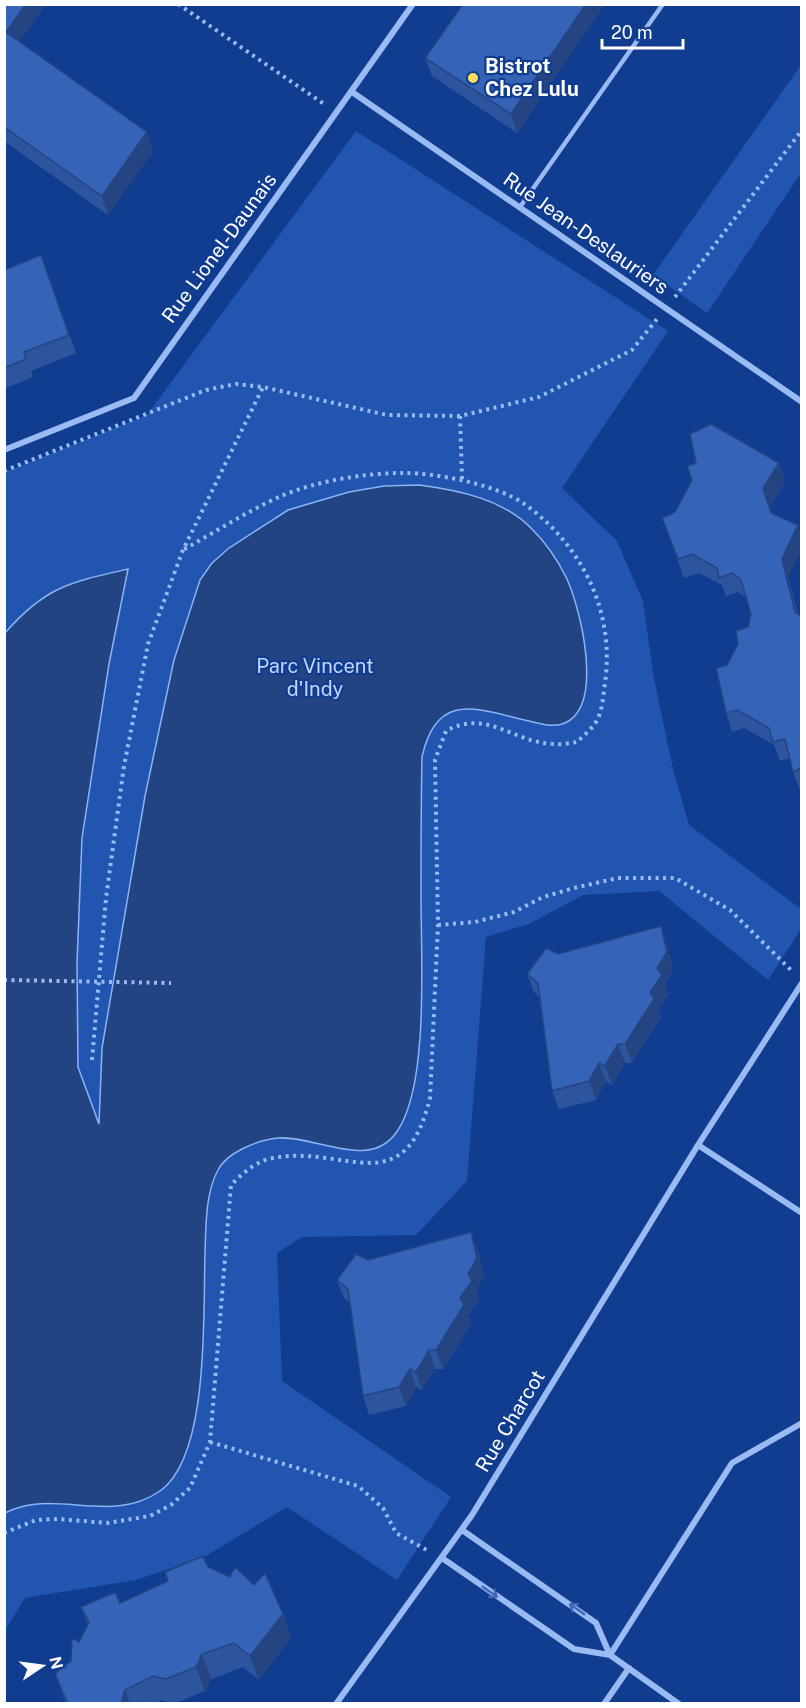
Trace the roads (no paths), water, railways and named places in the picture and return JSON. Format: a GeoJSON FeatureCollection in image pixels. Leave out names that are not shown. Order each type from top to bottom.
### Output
{"type":"FeatureCollection","features":[{"type":"Feature","properties":{"kind":"street","name":"Rue Lionel-Daunais"},"geometry":{"type":"LineString","coordinates":[[4,450],[134,398],[413,4]]}},
{"type":"Feature","properties":{"kind":"street","name":"Rue Jean-Deslauriers"},"geometry":{"type":"LineString","coordinates":[[352,92],[801,402]]}},
{"type":"Feature","properties":{"kind":"street","name":"Rue Charcot"},"geometry":{"type":"LineString","coordinates":[[336,1704],[462,1530],[698,1145],[801,983]]}},
{"type":"Feature","properties":{"kind":"street"},"geometry":{"type":"LineString","coordinates":[[698,1145],[801,1213]]}},
{"type":"Feature","properties":{"kind":"street"},"geometry":{"type":"LineString","coordinates":[[610,1655],[732,1463],[801,1423]]}},
{"type":"Feature","properties":{"kind":"street"},"geometry":{"type":"LineString","coordinates":[[462,1530],[596,1623],[610,1655]]}},
{"type":"Feature","properties":{"kind":"street"},"geometry":{"type":"LineString","coordinates":[[442,1558],[574,1650],[610,1655],[679,1704]]}},
{"type":"Feature","properties":{"kind":"street"},"geometry":{"type":"LineString","coordinates":[[604,1704],[629,1668]]}},
{"type":"Feature","properties":{"kind":"lane"},"geometry":{"type":"LineString","coordinates":[[520,207],[663,4]]}},
{"type":"Feature","properties":{"kind":"place","name":"Bistrot Chez Lulu"},"geometry":{"type":"Point","coordinates":[473,78]}},
{"type":"Feature","properties":{"kind":"park label","name":"Parc Vincent d'Indy"},"geometry":{"type":"Point","coordinates":[315,678]}}]}
